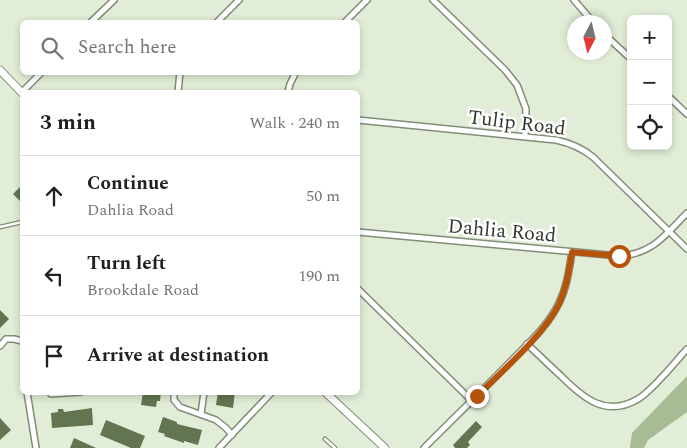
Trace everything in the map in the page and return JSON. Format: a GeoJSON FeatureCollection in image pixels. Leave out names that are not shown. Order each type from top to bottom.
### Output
{"type":"FeatureCollection","features":[{"type":"Feature","properties":{"kind":"main road"},"geometry":{"type":"LineString","coordinates":[[0,70],[20,91]]}},
{"type":"Feature","properties":{"kind":"main road"},"geometry":{"type":"LineString","coordinates":[[328,395],[381,447]]}},
{"type":"Feature","properties":{"kind":"street"},"geometry":{"type":"LineString","coordinates":[[94,20],[114,0]]}},
{"type":"Feature","properties":{"kind":"street"},"geometry":{"type":"LineString","coordinates":[[219,20],[239,0]]}},
{"type":"Feature","properties":{"kind":"street"},"geometry":{"type":"LineString","coordinates":[[347,20],[367,0]]}},
{"type":"Feature","properties":{"kind":"street"},"geometry":{"type":"LineString","coordinates":[[434,0],[505,70],[517,85],[526,109],[525,136]]}},
{"type":"Feature","properties":{"kind":"street"},"geometry":{"type":"LineString","coordinates":[[574,0],[587,15]]}},
{"type":"Feature","properties":{"kind":"street"},"geometry":{"type":"LineString","coordinates":[[612,41],[627,55]]}},
{"type":"Feature","properties":{"kind":"street"},"geometry":{"type":"LineString","coordinates":[[25,90],[39,75]]}},
{"type":"Feature","properties":{"kind":"street"},"geometry":{"type":"LineString","coordinates":[[178,90],[180,75]]}},
{"type":"Feature","properties":{"kind":"street"},"geometry":{"type":"LineString","coordinates":[[288,90],[294,75]]}},
{"type":"Feature","properties":{"kind":"street"},"geometry":{"type":"LineString","coordinates":[[672,100],[687,114]]}},
{"type":"Feature","properties":{"kind":"street","name":"Tulip Road"},"geometry":{"type":"LineString","coordinates":[[360,120],[525,136],[556,140],[580,148],[593,157],[687,249]]}},
{"type":"Feature","properties":{"kind":"street","name":"Dahlia Road"},"geometry":{"type":"LineString","coordinates":[[360,232],[631,256],[652,247],[687,213]]}},
{"type":"Feature","properties":{"kind":"street"},"geometry":{"type":"LineString","coordinates":[[424,448],[547,323],[559,304],[568,280],[572,252]]}},
{"type":"Feature","properties":{"kind":"street"},"geometry":{"type":"LineString","coordinates":[[360,292],[471,400]]}},
{"type":"Feature","properties":{"kind":"street"},"geometry":{"type":"LineString","coordinates":[[0,346],[6,339],[20,340]]}},
{"type":"Feature","properties":{"kind":"street"},"geometry":{"type":"LineString","coordinates":[[528,344],[583,397],[598,404],[614,406],[629,404],[644,395],[687,349]]}},
{"type":"Feature","properties":{"kind":"street"},"geometry":{"type":"LineString","coordinates":[[27,395],[36,448]]}},
{"type":"Feature","properties":{"kind":"street"},"geometry":{"type":"LineString","coordinates":[[174,395],[174,400],[180,407],[216,420],[232,435]]}},
{"type":"Feature","properties":{"kind":"street"},"geometry":{"type":"LineString","coordinates":[[201,414],[204,395]]}},
{"type":"Feature","properties":{"kind":"street"},"geometry":{"type":"LineString","coordinates":[[219,448],[269,395]]}},
{"type":"Feature","properties":{"kind":"lane"},"geometry":{"type":"LineString","coordinates":[[0,227],[20,222]]}},
{"type":"Feature","properties":{"kind":"lane"},"geometry":{"type":"LineString","coordinates":[[325,439],[335,448]]}},
{"type":"Feature","properties":{"kind":"green space"},"geometry":{"type":"Polygon","coordinates":[[[687,376],[687,412],[648,440],[644,448],[630,448],[632,433],[687,376]]]}},
{"type":"Feature","properties":{"kind":"building"},"geometry":{"type":"Polygon","coordinates":[[[20,187],[20,201],[13,194],[20,187]]]}},
{"type":"Feature","properties":{"kind":"building"},"geometry":{"type":"Polygon","coordinates":[[[0,310],[9,319],[0,328],[0,310]]]}},
{"type":"Feature","properties":{"kind":"building"},"geometry":{"type":"Polygon","coordinates":[[[143,395],[161,395],[160,401],[157,401],[156,407],[141,405],[143,395]]]}},
{"type":"Feature","properties":{"kind":"building"},"geometry":{"type":"Polygon","coordinates":[[[218,395],[235,395],[233,408],[216,405],[218,395]]]}},
{"type":"Feature","properties":{"kind":"building"},"geometry":{"type":"Polygon","coordinates":[[[92,408],[93,425],[52,428],[51,413],[58,412],[58,409],[63,409],[64,412],[92,408]]]}},
{"type":"Feature","properties":{"kind":"building"},"geometry":{"type":"Polygon","coordinates":[[[163,417],[177,422],[177,424],[202,430],[198,445],[184,441],[184,443],[158,432],[163,417]]]}},
{"type":"Feature","properties":{"kind":"building"},"geometry":{"type":"Polygon","coordinates":[[[0,418],[11,430],[0,440],[0,418]]]}},
{"type":"Feature","properties":{"kind":"building"},"geometry":{"type":"Polygon","coordinates":[[[106,420],[145,436],[140,448],[131,448],[100,435],[106,420]]]}},
{"type":"Feature","properties":{"kind":"building"},"geometry":{"type":"Polygon","coordinates":[[[476,421],[482,427],[468,442],[470,445],[467,448],[455,448],[453,445],[476,421]]]}},
{"type":"Feature","properties":{"kind":"building"},"geometry":{"type":"Polygon","coordinates":[[[74,438],[96,448],[70,448],[74,438]]]}},
{"type":"Feature","properties":{"kind":"route"},"geometry":{"type":"LineString","coordinates":[[477,396],[552,316],[559,304],[568,280],[572,252],[619,256]]}}]}
